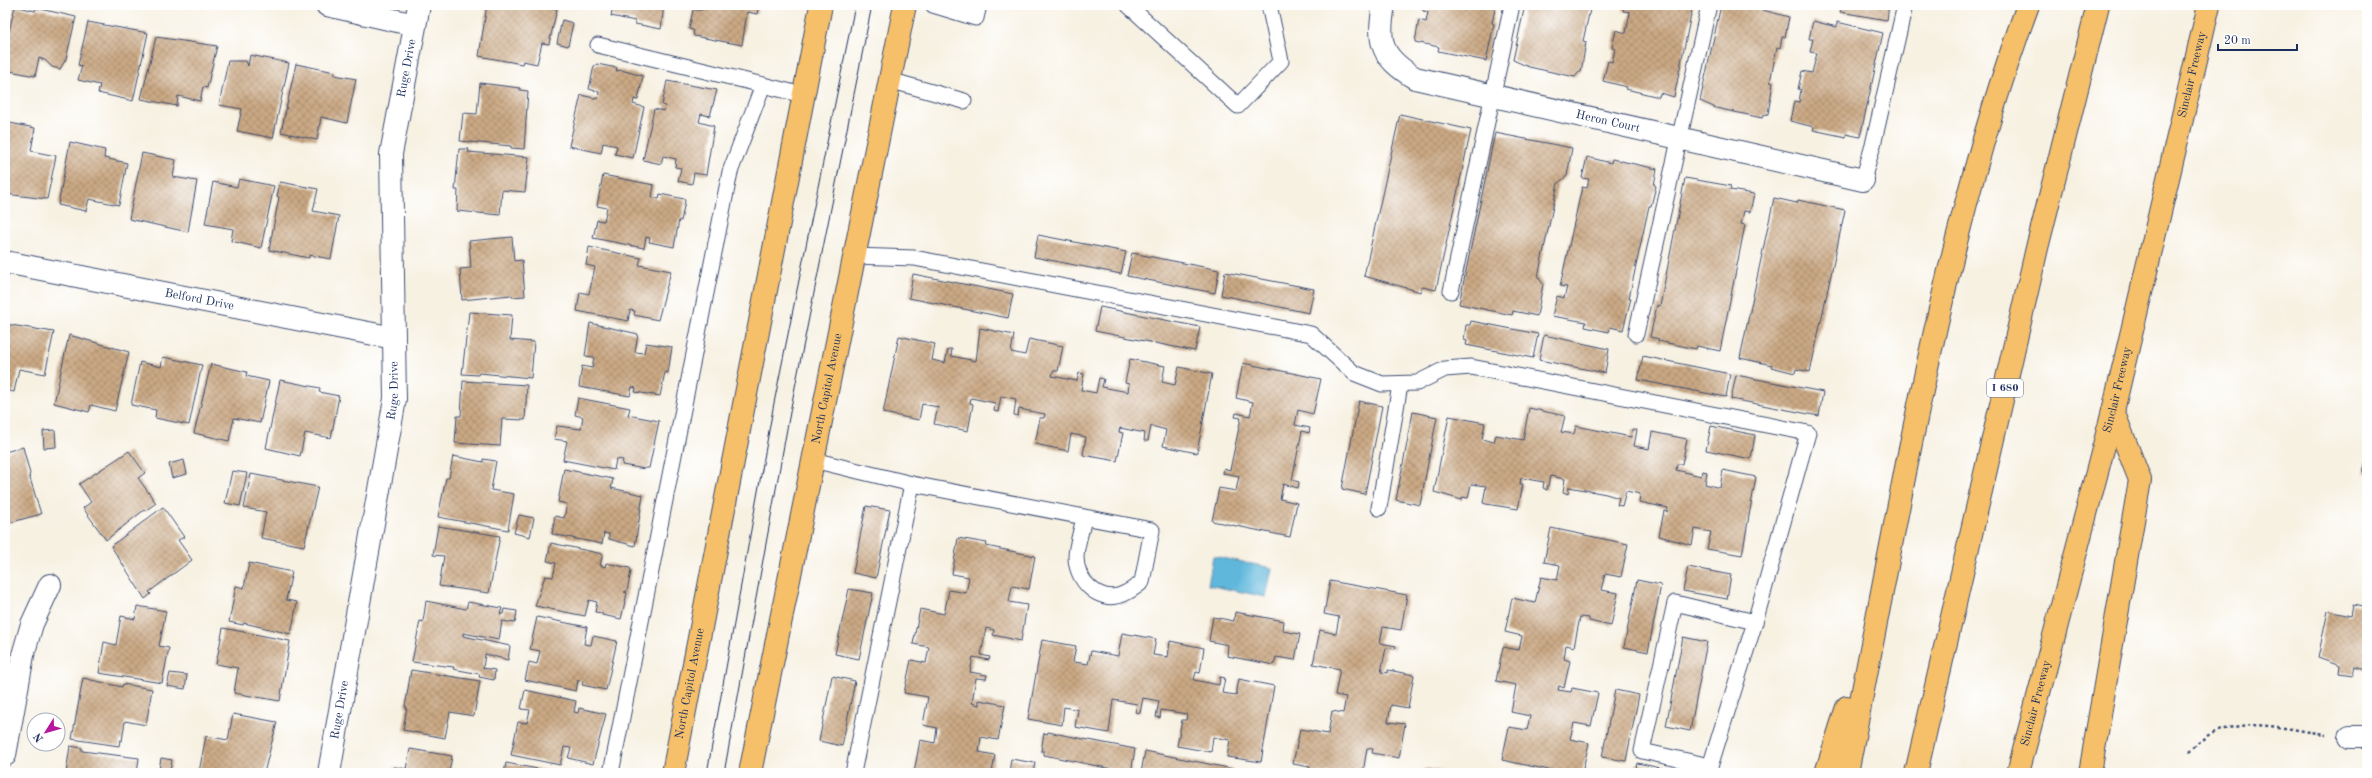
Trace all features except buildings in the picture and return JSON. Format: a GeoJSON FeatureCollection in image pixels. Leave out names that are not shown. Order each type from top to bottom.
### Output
{"type":"FeatureCollection","features":[{"type":"Feature","properties":{"kind":"main road","name":"North Capitol Avenue"},"geometry":{"type":"LineString","coordinates":[[674,773],[821,5]]}},
{"type":"Feature","properties":{"kind":"main road","name":"North Capitol Avenue"},"geometry":{"type":"LineString","coordinates":[[750,773],[905,5]]}},
{"type":"Feature","properties":{"kind":"main road"},"geometry":{"type":"LineString","coordinates":[[1846,773],[1934,331],[1964,208],[2003,73],[2028,5]]}},
{"type":"Feature","properties":{"kind":"main road","name":"I 680"},"geometry":{"type":"LineString","coordinates":[[1916,773],[2037,248],[2098,5]]}},
{"type":"Feature","properties":{"kind":"main road","name":"Sinclair Freeway"},"geometry":{"type":"LineString","coordinates":[[2018,773],[2113,411],[2209,5]]}},
{"type":"Feature","properties":{"kind":"main road"},"geometry":{"type":"LineString","coordinates":[[2090,773],[2140,480],[2113,411]]}},
{"type":"Feature","properties":{"kind":"main road"},"geometry":{"type":"LineString","coordinates":[[1826,773],[1877,616]]}},
{"type":"Feature","properties":{"kind":"street"},"geometry":{"type":"LineString","coordinates":[[327,5],[417,15]]}},
{"type":"Feature","properties":{"kind":"street","name":"Heron Court"},"geometry":{"type":"LineString","coordinates":[[1384,5],[1380,35],[1386,53],[1398,68],[1415,78],[1863,180]]}},
{"type":"Feature","properties":{"kind":"street","name":"Ruge Drive"},"geometry":{"type":"LineString","coordinates":[[329,773],[395,399],[391,154],[417,15]]}},
{"type":"Feature","properties":{"kind":"street","name":"Belford Drive"},"geometry":{"type":"LineString","coordinates":[[5,262],[394,338]]}},
{"type":"Feature","properties":{"kind":"street"},"geometry":{"type":"LineString","coordinates":[[5,755],[23,656],[32,624],[50,585]]}},
{"type":"Feature","properties":{"kind":"lane"},"geometry":{"type":"LineString","coordinates":[[933,5],[976,18],[979,5]]}},
{"type":"Feature","properties":{"kind":"lane"},"geometry":{"type":"LineString","coordinates":[[1128,5],[1238,106],[1281,61],[1269,5]]}},
{"type":"Feature","properties":{"kind":"lane"},"geometry":{"type":"LineString","coordinates":[[1451,291],[1512,5]]}},
{"type":"Feature","properties":{"kind":"lane"},"geometry":{"type":"LineString","coordinates":[[1636,334],[1709,5]]}},
{"type":"Feature","properties":{"kind":"lane"},"geometry":{"type":"LineString","coordinates":[[1863,180],[1874,145],[1906,5]]}},
{"type":"Feature","properties":{"kind":"lane"},"geometry":{"type":"LineString","coordinates":[[598,45],[803,95]]}},
{"type":"Feature","properties":{"kind":"lane"},"geometry":{"type":"LineString","coordinates":[[889,80],[964,101]]}},
{"type":"Feature","properties":{"kind":"lane"},"geometry":{"type":"LineString","coordinates":[[611,773],[730,172],[763,85]]}},
{"type":"Feature","properties":{"kind":"lane"},"geometry":{"type":"LineString","coordinates":[[854,256],[914,258],[1311,334],[1354,373],[1382,384],[1417,383],[1445,369],[1471,367],[1808,433],[1755,622],[1709,770],[1642,751],[1675,603],[1755,622]]}},
{"type":"Feature","properties":{"kind":"lane"},"geometry":{"type":"LineString","coordinates":[[1379,508],[1400,384]]}},
{"type":"Feature","properties":{"kind":"lane"},"geometry":{"type":"LineString","coordinates":[[813,460],[912,484],[1152,530],[1142,582],[1120,596],[1105,596],[1089,588],[1079,573],[1076,557],[1084,517]]}},
{"type":"Feature","properties":{"kind":"lane"},"geometry":{"type":"LineString","coordinates":[[853,773],[912,484]]}},
{"type":"Feature","properties":{"kind":"path"},"geometry":{"type":"LineString","coordinates":[[2189,752],[2212,733],[2246,724],[2282,726],[2306,732],[2358,737]]}},
{"type":"Feature","properties":{"kind":"water"},"geometry":{"type":"Polygon","coordinates":[[[1213,556],[1272,568],[1266,597],[1208,585],[1213,556]]]}},
{"type":"Feature","properties":{"kind":"tram line"},"geometry":{"type":"LineString","coordinates":[[707,773],[774,403],[855,5]]}},
{"type":"Feature","properties":{"kind":"tram line"},"geometry":{"type":"LineString","coordinates":[[724,773],[791,407],[872,5]]}}]}
